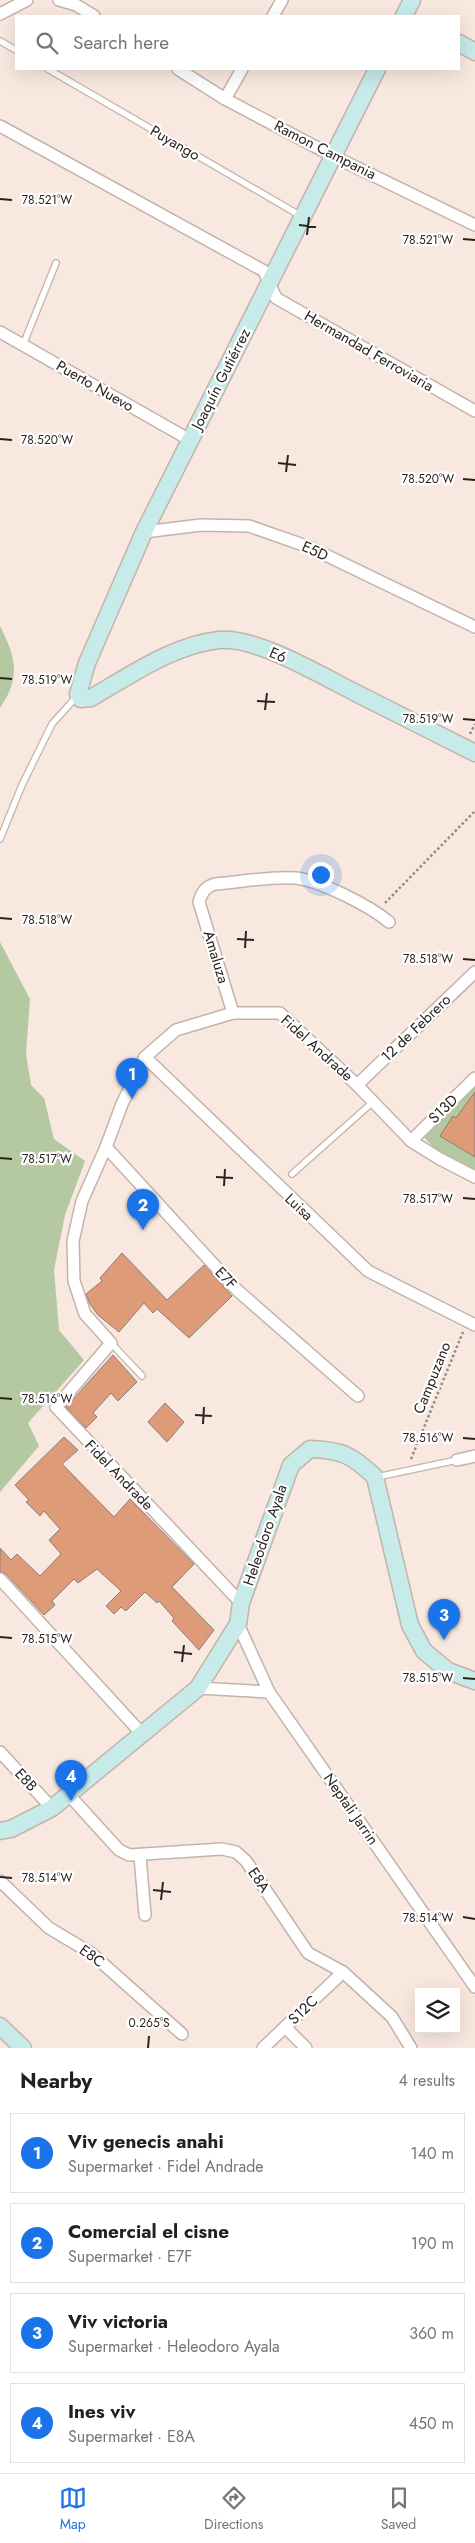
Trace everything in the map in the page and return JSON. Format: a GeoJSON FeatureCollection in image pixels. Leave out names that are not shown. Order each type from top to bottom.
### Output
{"type":"FeatureCollection","features":[{"type":"Feature","properties":{"kind":"street"},"geometry":{"type":"LineString","coordinates":[[0,14],[27,0]]}},
{"type":"Feature","properties":{"kind":"street"},"geometry":{"type":"LineString","coordinates":[[59,0],[76,5],[92,15]]}},
{"type":"Feature","properties":{"kind":"street"},"geometry":{"type":"LineString","coordinates":[[274,15],[282,0]]}},
{"type":"Feature","properties":{"kind":"street"},"geometry":{"type":"LineString","coordinates":[[460,44],[475,52]]}},
{"type":"Feature","properties":{"kind":"street","name":"Ramon Campania"},"geometry":{"type":"LineString","coordinates":[[180,70],[225,98],[333,156],[475,225]]}},
{"type":"Feature","properties":{"kind":"street"},"geometry":{"type":"LineString","coordinates":[[225,98],[241,70]]}},
{"type":"Feature","properties":{"kind":"street","name":"Joaquín Gutiérrez"},"geometry":{"type":"LineString","coordinates":[[78,694],[87,663],[144,532],[376,70]]}},
{"type":"Feature","properties":{"kind":"street"},"geometry":{"type":"LineString","coordinates":[[0,126],[264,271],[269,284]]}},
{"type":"Feature","properties":{"kind":"street","name":"Hermandad Ferroviaria"},"geometry":{"type":"LineString","coordinates":[[269,284],[276,298],[475,411]]}},
{"type":"Feature","properties":{"kind":"street","name":"Puerto Nuevo"},"geometry":{"type":"LineString","coordinates":[[0,332],[190,440]]}},
{"type":"Feature","properties":{"kind":"street","name":"E5D"},"geometry":{"type":"LineString","coordinates":[[144,532],[201,525],[249,526],[309,547],[475,626]]}},
{"type":"Feature","properties":{"kind":"street","name":"E6"},"geometry":{"type":"LineString","coordinates":[[78,694],[81,699],[92,698],[153,662],[197,644],[221,639],[247,643],[286,658],[475,752]]}},
{"type":"Feature","properties":{"kind":"street","name":"Amaluza"},"geometry":{"type":"LineString","coordinates":[[233,1012],[199,902],[202,893],[208,887],[215,884],[291,878],[304,880],[376,912]]}},
{"type":"Feature","properties":{"kind":"street"},"geometry":{"type":"LineString","coordinates":[[376,912],[390,922]]}},
{"type":"Feature","properties":{"kind":"street","name":"12 de Febrero"},"geometry":{"type":"LineString","coordinates":[[357,1085],[475,972]]}},
{"type":"Feature","properties":{"kind":"street","name":"Fidel Andrade"},"geometry":{"type":"LineString","coordinates":[[241,1603],[58,1410],[57,1404],[111,1342],[85,1314],[74,1281],[73,1241],[82,1201],[106,1147],[122,1104],[145,1057],[176,1030],[233,1012],[280,1013],[374,1101],[411,1141],[475,1177]]}},
{"type":"Feature","properties":{"kind":"street","name":"Luisa"},"geometry":{"type":"LineString","coordinates":[[145,1057],[368,1271],[471,1323]]}},
{"type":"Feature","properties":{"kind":"street","name":"S13D"},"geometry":{"type":"LineString","coordinates":[[411,1141],[475,1078]]}},
{"type":"Feature","properties":{"kind":"street","name":"E7F"},"geometry":{"type":"LineString","coordinates":[[106,1147],[236,1290],[358,1396]]}},
{"type":"Feature","properties":{"kind":"street","name":"Heleodoro Ayala"},"geometry":{"type":"LineString","coordinates":[[0,1832],[11,1829],[52,1808],[198,1688],[238,1624],[241,1603],[290,1465],[310,1449],[333,1450],[357,1460],[375,1477]]}},
{"type":"Feature","properties":{"kind":"street"},"geometry":{"type":"LineString","coordinates":[[457,1460],[475,1456]]}},
{"type":"Feature","properties":{"kind":"street"},"geometry":{"type":"LineString","coordinates":[[375,1477],[410,1625],[424,1651],[448,1671],[475,1681]]}},
{"type":"Feature","properties":{"kind":"street"},"geometry":{"type":"LineString","coordinates":[[0,1579],[143,1735]]}},
{"type":"Feature","properties":{"kind":"street","name":"Neptali Jarrin"},"geometry":{"type":"LineString","coordinates":[[238,1624],[269,1692],[475,1987]]}},
{"type":"Feature","properties":{"kind":"street"},"geometry":{"type":"LineString","coordinates":[[198,1688],[269,1692]]}},
{"type":"Feature","properties":{"kind":"street","name":"E8B"},"geometry":{"type":"LineString","coordinates":[[0,1752],[52,1808]]}},
{"type":"Feature","properties":{"kind":"street","name":"E8A"},"geometry":{"type":"LineString","coordinates":[[68,1795],[119,1850],[129,1855],[140,1856],[222,1849],[236,1852],[246,1861],[308,1953],[343,1972],[392,2017],[411,2048]]}},
{"type":"Feature","properties":{"kind":"street"},"geometry":{"type":"LineString","coordinates":[[140,1856],[145,1914]]}},
{"type":"Feature","properties":{"kind":"street","name":"E8C"},"geometry":{"type":"LineString","coordinates":[[0,1882],[49,1928],[91,1952],[182,2034]]}},
{"type":"Feature","properties":{"kind":"street","name":"S12C"},"geometry":{"type":"LineString","coordinates":[[263,2048],[343,1972]]}},
{"type":"Feature","properties":{"kind":"street"},"geometry":{"type":"LineString","coordinates":[[0,2026],[23,2048]]}},
{"type":"Feature","properties":{"kind":"street"},"geometry":{"type":"LineString","coordinates":[[285,2027],[306,2048]]}},
{"type":"Feature","properties":{"kind":"lane"},"geometry":{"type":"LineString","coordinates":[[0,41],[15,49]]}},
{"type":"Feature","properties":{"kind":"lane","name":"Puyango"},"geometry":{"type":"LineString","coordinates":[[50,70],[303,217]]}},
{"type":"Feature","properties":{"kind":"lane"},"geometry":{"type":"LineString","coordinates":[[23,345],[56,263]]}},
{"type":"Feature","properties":{"kind":"lane"},"geometry":{"type":"LineString","coordinates":[[0,839],[22,785],[52,724],[78,694]]}},
{"type":"Feature","properties":{"kind":"lane"},"geometry":{"type":"LineString","coordinates":[[292,1174],[374,1101]]}},
{"type":"Feature","properties":{"kind":"lane"},"geometry":{"type":"LineString","coordinates":[[111,1342],[142,1376]]}},
{"type":"Feature","properties":{"kind":"lane"},"geometry":{"type":"LineString","coordinates":[[375,1477],[457,1460]]}},
{"type":"Feature","properties":{"kind":"path"},"geometry":{"type":"LineString","coordinates":[[376,912],[475,811]]}},
{"type":"Feature","properties":{"kind":"path","name":"Campuzano"},"geometry":{"type":"LineString","coordinates":[[406,1470],[471,1323]]}},
{"type":"Feature","properties":{"kind":"green space"},"geometry":{"type":"Polygon","coordinates":[[[0,626],[10,648],[14,667],[11,687],[0,708],[0,626]]]}},
{"type":"Feature","properties":{"kind":"green space"},"geometry":{"type":"Polygon","coordinates":[[[0,942],[30,999],[26,1054],[31,1085],[44,1098],[54,1139],[85,1161],[65,1215],[54,1270],[59,1330],[84,1360],[28,1423],[39,1446],[0,1492],[0,942]]]}},
{"type":"Feature","properties":{"kind":"green space"},"geometry":{"type":"Polygon","coordinates":[[[475,1084],[475,1170],[439,1154],[423,1136],[475,1084]]]}},
{"type":"Feature","properties":{"kind":"building"},"geometry":{"type":"Polygon","coordinates":[[[475,1092],[475,1157],[440,1136],[453,1116],[456,1118],[475,1092]]]}},
{"type":"Feature","properties":{"kind":"building"},"geometry":{"type":"Polygon","coordinates":[[[122,1253],[167,1300],[204,1265],[232,1296],[189,1338],[157,1309],[153,1313],[144,1303],[119,1332],[98,1315],[86,1294],[102,1281],[100,1278],[122,1253]]]}},
{"type":"Feature","properties":{"kind":"building"},"geometry":{"type":"Polygon","coordinates":[[[113,1355],[137,1382],[118,1401],[111,1393],[93,1413],[97,1417],[86,1428],[66,1407],[113,1355]]]}},
{"type":"Feature","properties":{"kind":"building"},"geometry":{"type":"Polygon","coordinates":[[[165,1403],[184,1422],[167,1442],[148,1422],[165,1403]]]}},
{"type":"Feature","properties":{"kind":"building"},"geometry":{"type":"Polygon","coordinates":[[[64,1437],[78,1450],[62,1464],[114,1517],[130,1499],[194,1564],[172,1587],[214,1630],[199,1650],[172,1621],[174,1618],[159,1601],[157,1603],[145,1592],[126,1611],[121,1607],[114,1614],[106,1606],[121,1591],[97,1569],[78,1583],[74,1579],[52,1601],[55,1605],[44,1615],[6,1574],[0,1571],[0,1548],[11,1560],[17,1554],[40,1576],[61,1554],[49,1540],[60,1529],[44,1511],[40,1516],[26,1502],[29,1500],[15,1485],[64,1437]]]}},
{"type":"Feature","properties":{"kind":"place","name":"Viv genecis anahi"},"geometry":{"type":"Point","coordinates":[132,1099]}},
{"type":"Feature","properties":{"kind":"place","name":"Comercial el cisne"},"geometry":{"type":"Point","coordinates":[143,1230]}},
{"type":"Feature","properties":{"kind":"place","name":"Viv victoria"},"geometry":{"type":"Point","coordinates":[444,1640]}},
{"type":"Feature","properties":{"kind":"place","name":"Ines viv"},"geometry":{"type":"Point","coordinates":[71,1801]}}]}
